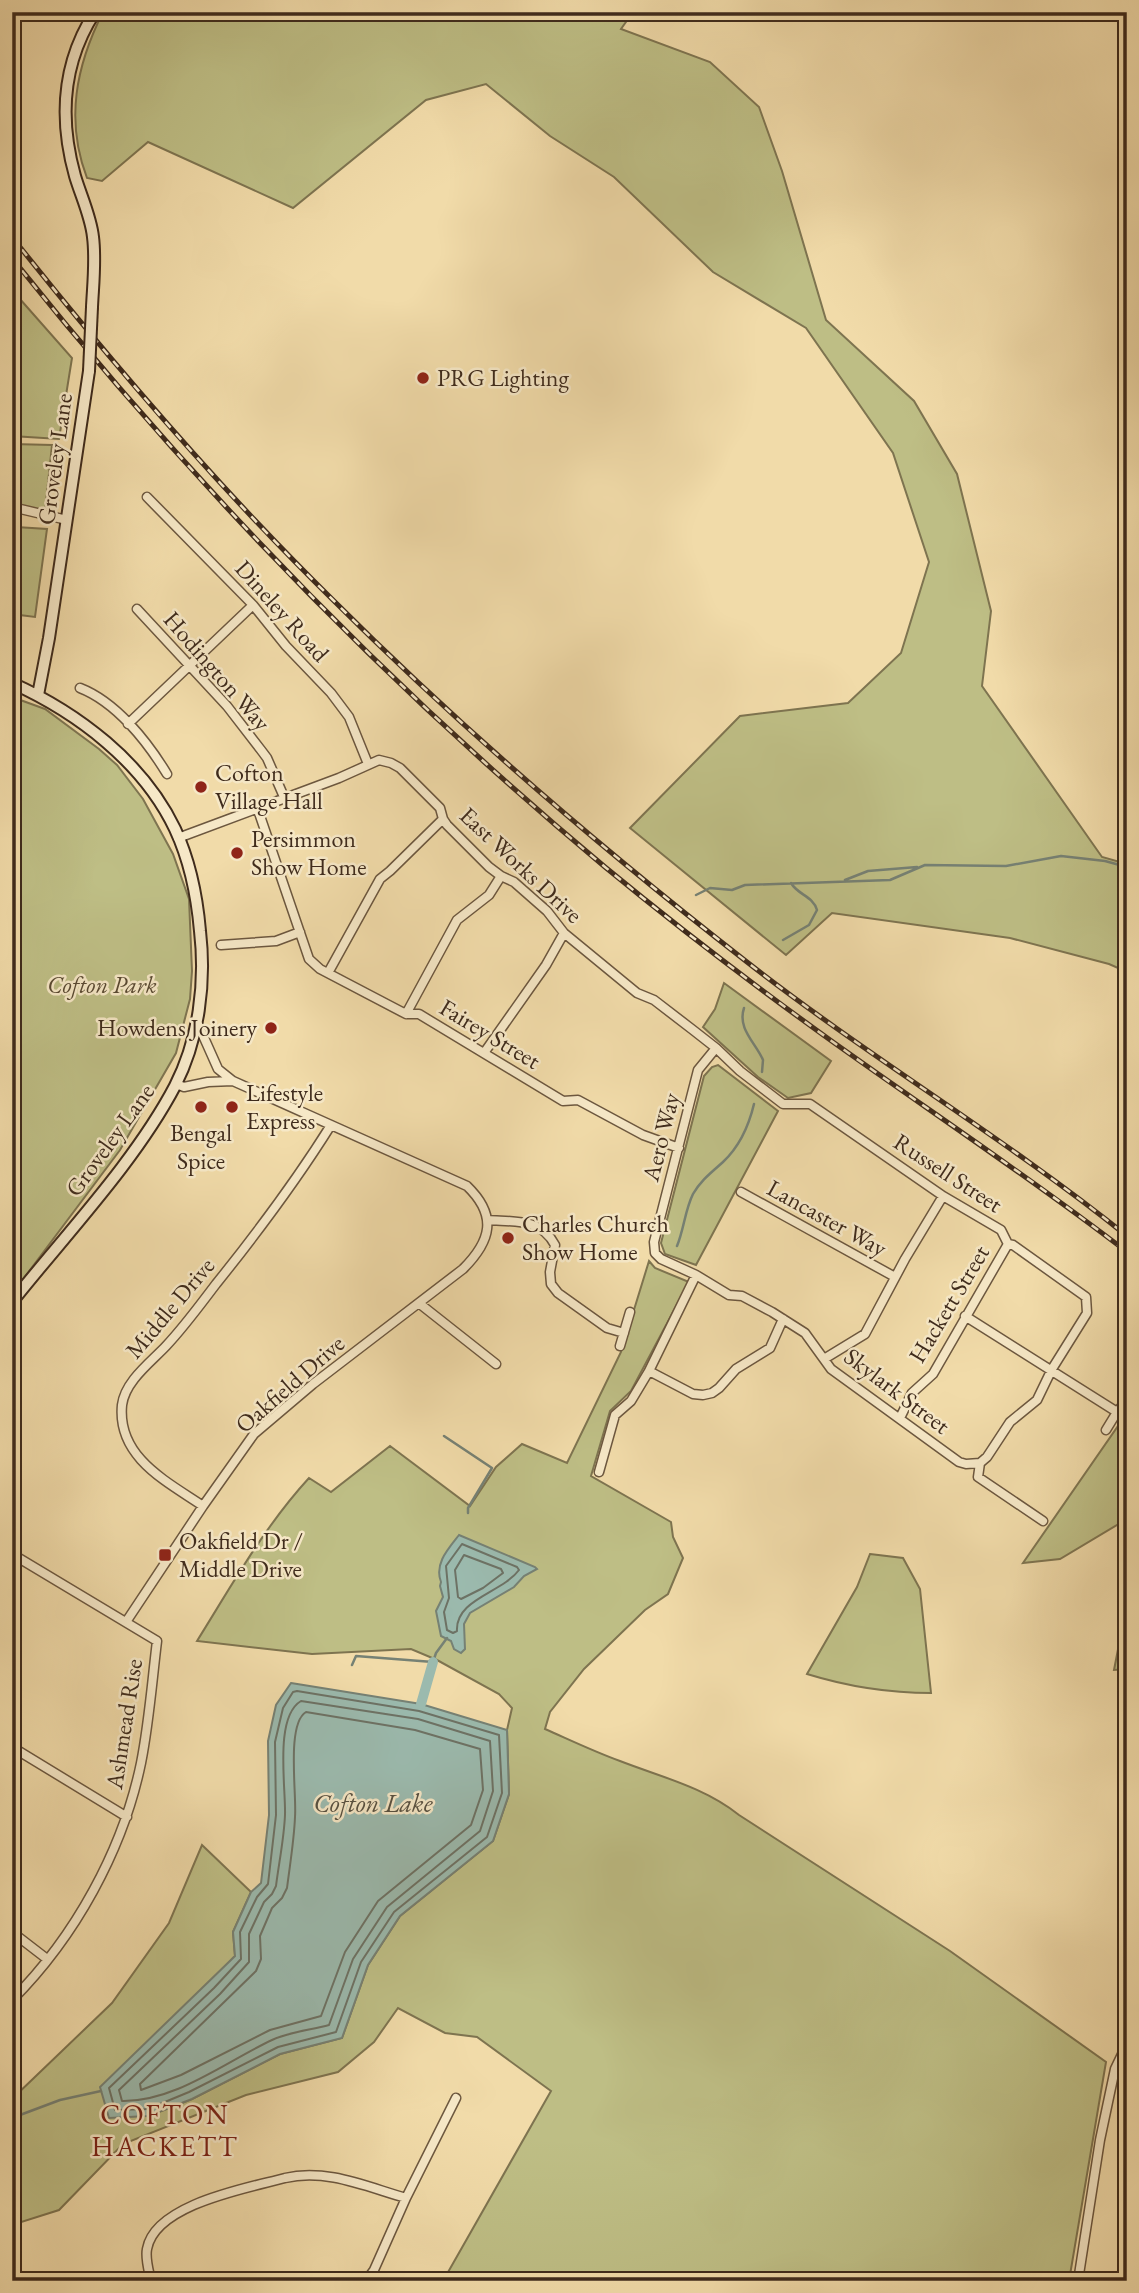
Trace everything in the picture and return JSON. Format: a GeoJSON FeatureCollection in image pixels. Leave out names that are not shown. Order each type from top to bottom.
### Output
{"type":"FeatureCollection","features":[{"type":"Feature","properties":{"kind":"main road","name":"Groveley Lane"},"geometry":{"type":"LineString","coordinates":[[12,1302],[129,1157],[156,1120],[176,1084],[197,1022],[203,953],[197,898],[188,864],[178,838],[156,797],[124,760],[90,728],[38,695],[50,638],[89,371],[93,237],[68,149],[65,89],[75,50],[95,12]]}},
{"type":"Feature","properties":{"kind":"main road"},"geometry":{"type":"LineString","coordinates":[[12,683],[38,695]]}},
{"type":"Feature","properties":{"kind":"street","name":"Dineley Road"},"geometry":{"type":"LineString","coordinates":[[147,497],[253,605],[286,646],[331,693],[349,717],[368,764]]}},
{"type":"Feature","properties":{"kind":"street"},"geometry":{"type":"LineString","coordinates":[[12,507],[67,520]]}},
{"type":"Feature","properties":{"kind":"street"},"geometry":{"type":"LineString","coordinates":[[128,724],[253,605]]}},
{"type":"Feature","properties":{"kind":"street","name":"Hodington Way"},"geometry":{"type":"LineString","coordinates":[[137,609],[227,706],[268,758],[284,797]]}},
{"type":"Feature","properties":{"kind":"street"},"geometry":{"type":"LineString","coordinates":[[80,688],[96,694],[128,724],[156,756],[167,774]]}},
{"type":"Feature","properties":{"kind":"street","name":"East Works Drive"},"geometry":{"type":"LineString","coordinates":[[368,764],[379,760],[391,762],[400,768],[440,808],[443,819],[500,876],[514,881],[547,911],[564,933],[637,993],[654,1000],[716,1048]]}},
{"type":"Feature","properties":{"kind":"street"},"geometry":{"type":"LineString","coordinates":[[178,838],[339,778],[368,764]]}},
{"type":"Feature","properties":{"kind":"street","name":"Fairey Street"},"geometry":{"type":"LineString","coordinates":[[257,807],[309,959],[328,973],[406,1014],[419,1014],[563,1101],[578,1100],[643,1135],[679,1148]]}},
{"type":"Feature","properties":{"kind":"street"},"geometry":{"type":"LineString","coordinates":[[328,973],[380,878],[390,872],[443,819]]}},
{"type":"Feature","properties":{"kind":"street"},"geometry":{"type":"LineString","coordinates":[[406,1014],[457,920],[489,895],[500,876]]}},
{"type":"Feature","properties":{"kind":"street"},"geometry":{"type":"LineString","coordinates":[[221,945],[276,940],[300,932]]}},
{"type":"Feature","properties":{"kind":"street"},"geometry":{"type":"LineString","coordinates":[[484,1053],[546,965],[564,933]]}},
{"type":"Feature","properties":{"kind":"street"},"geometry":{"type":"LineString","coordinates":[[197,1022],[218,1069],[233,1081],[467,1186],[479,1198],[488,1220],[539,1226],[555,1245],[550,1272],[551,1283],[558,1293],[607,1328],[624,1333]]}},
{"type":"Feature","properties":{"kind":"street","name":"Aero Way"},"geometry":{"type":"LineString","coordinates":[[654,1242],[698,1070],[716,1048]]}},
{"type":"Feature","properties":{"kind":"street","name":"Russell Street"},"geometry":{"type":"LineString","coordinates":[[716,1048],[740,1071],[783,1104],[810,1104],[943,1196],[1001,1230],[1008,1244],[1086,1297],[1087,1313],[1052,1369]]}},
{"type":"Feature","properties":{"kind":"street"},"geometry":{"type":"LineString","coordinates":[[208,1082],[212,1059]]}},
{"type":"Feature","properties":{"kind":"street"},"geometry":{"type":"LineString","coordinates":[[176,1084],[184,1087],[233,1081]]}},
{"type":"Feature","properties":{"kind":"street","name":"Middle Drive"},"geometry":{"type":"LineString","coordinates":[[203,1506],[148,1469],[135,1455],[126,1438],[122,1402],[132,1381],[169,1343],[262,1228],[301,1174],[331,1125]]}},
{"type":"Feature","properties":{"kind":"street","name":"Lancaster Way"},"geometry":{"type":"LineString","coordinates":[[741,1192],[895,1277]]}},
{"type":"Feature","properties":{"kind":"street"},"geometry":{"type":"LineString","coordinates":[[824,1359],[864,1334],[943,1196]]}},
{"type":"Feature","properties":{"kind":"street","name":"Oakfield Drive"},"geometry":{"type":"LineString","coordinates":[[126,1622],[254,1434],[313,1384],[420,1304],[478,1255],[486,1237],[488,1220]]}},
{"type":"Feature","properties":{"kind":"street","name":"Skylark Street"},"geometry":{"type":"LineString","coordinates":[[654,1242],[655,1253],[661,1259],[696,1275],[729,1295],[742,1296],[811,1338],[831,1369],[960,1462],[980,1463]]}},
{"type":"Feature","properties":{"kind":"street","name":"Hackett Street"},"geometry":{"type":"LineString","coordinates":[[900,1418],[912,1393],[933,1374],[1008,1244]]}},
{"type":"Feature","properties":{"kind":"street"},"geometry":{"type":"LineString","coordinates":[[599,1472],[615,1415],[631,1401],[649,1371],[696,1275]]}},
{"type":"Feature","properties":{"kind":"street"},"geometry":{"type":"LineString","coordinates":[[420,1304],[496,1364]]}},
{"type":"Feature","properties":{"kind":"street"},"geometry":{"type":"LineString","coordinates":[[620,1346],[630,1312]]}},
{"type":"Feature","properties":{"kind":"street"},"geometry":{"type":"LineString","coordinates":[[965,1316],[1117,1412]]}},
{"type":"Feature","properties":{"kind":"street"},"geometry":{"type":"LineString","coordinates":[[649,1371],[693,1394],[712,1393],[736,1369],[769,1348],[783,1320]]}},
{"type":"Feature","properties":{"kind":"street"},"geometry":{"type":"LineString","coordinates":[[1044,1521],[978,1476],[980,1463],[987,1457],[1010,1422],[1037,1400],[1052,1369]]}},
{"type":"Feature","properties":{"kind":"street"},"geometry":{"type":"LineString","coordinates":[[1106,1430],[1127,1400]]}},
{"type":"Feature","properties":{"kind":"street"},"geometry":{"type":"LineString","coordinates":[[12,1554],[126,1622]]}},
{"type":"Feature","properties":{"kind":"street","name":"Ashmead Rise"},"geometry":{"type":"LineString","coordinates":[[12,2000],[32,1980],[75,1920],[95,1886],[127,1817],[141,1763],[157,1641],[126,1622]]}},
{"type":"Feature","properties":{"kind":"street"},"geometry":{"type":"LineString","coordinates":[[12,1747],[127,1817]]}},
{"type":"Feature","properties":{"kind":"street"},"geometry":{"type":"LineString","coordinates":[[12,1932],[47,1959]]}},
{"type":"Feature","properties":{"kind":"street"},"geometry":{"type":"LineString","coordinates":[[1078,2281],[1100,2140],[1115,2069],[1127,2044]]}},
{"type":"Feature","properties":{"kind":"street"},"geometry":{"type":"LineString","coordinates":[[366,2281],[374,2270],[456,2098]]}},
{"type":"Feature","properties":{"kind":"street"},"geometry":{"type":"LineString","coordinates":[[151,2281],[146,2257],[153,2235],[161,2224],[179,2211],[200,2203],[299,2175],[321,2174],[406,2198]]}},
{"type":"Feature","properties":{"kind":"green space"},"geometry":{"type":"Polygon","coordinates":[[[103,12],[633,12],[621,29],[710,62],[759,107],[782,171],[826,320],[914,401],[957,474],[991,611],[982,686],[1102,857],[1127,864],[1127,972],[1109,964],[1010,938],[832,913],[786,955],[630,828],[740,716],[848,703],[901,653],[929,562],[893,453],[806,328],[713,272],[614,177],[550,136],[486,84],[426,100],[293,208],[148,142],[102,181],[87,178],[76,135],[77,93],[86,53],[103,12]]]}},
{"type":"Feature","properties":{"kind":"green space"},"geometry":{"type":"Polygon","coordinates":[[[12,290],[72,358],[59,439],[12,436],[12,290]]]}},
{"type":"Feature","properties":{"kind":"green space"},"geometry":{"type":"Polygon","coordinates":[[[12,444],[52,445],[45,512],[17,505],[16,491],[13,491],[12,495],[12,444]]]}},
{"type":"Feature","properties":{"kind":"green space"},"geometry":{"type":"Polygon","coordinates":[[[16,527],[47,529],[35,617],[12,614],[12,538],[16,527]]]}},
{"type":"Feature","properties":{"kind":"green space","name":"Cofton Park"},"geometry":{"type":"Polygon","coordinates":[[[12,697],[45,709],[99,749],[117,765],[143,799],[173,854],[189,899],[192,971],[190,999],[176,1053],[120,1150],[12,1294],[12,697]]]}},
{"type":"Feature","properties":{"kind":"green space"},"geometry":{"type":"Polygon","coordinates":[[[724,983],[831,1061],[811,1093],[788,1098],[758,1077],[703,1027],[715,1009],[724,983]]]}},
{"type":"Feature","properties":{"kind":"green space"},"geometry":{"type":"Polygon","coordinates":[[[718,1065],[778,1111],[696,1265],[665,1254],[661,1243],[704,1076],[712,1067],[718,1065]]]}},
{"type":"Feature","properties":{"kind":"green space"},"geometry":{"type":"Polygon","coordinates":[[[649,1261],[655,1268],[689,1282],[631,1391],[610,1411],[591,1476],[671,1522],[673,1537],[683,1558],[668,1594],[645,1610],[584,1669],[550,1712],[545,1729],[601,1754],[697,1790],[726,1805],[950,1951],[1106,2062],[1069,2281],[443,2281],[551,2091],[477,2037],[445,2033],[398,2008],[374,2042],[338,2072],[246,2095],[123,2144],[59,2210],[12,2225],[12,2099],[112,2003],[169,1923],[202,1845],[251,1892],[233,1932],[235,1956],[209,1983],[149,2116],[192,2099],[280,2054],[342,2038],[368,1965],[400,1916],[493,1841],[509,1794],[507,1730],[512,1708],[499,1694],[411,1649],[312,1654],[197,1641],[263,1536],[309,1478],[331,1492],[390,1446],[470,1506],[496,1467],[522,1444],[567,1463],[621,1352],[649,1261]]]}},
{"type":"Feature","properties":{"kind":"green space"},"geometry":{"type":"Polygon","coordinates":[[[1127,1413],[1127,1519],[1060,1559],[1023,1563],[1127,1413]]]}},
{"type":"Feature","properties":{"kind":"green space"},"geometry":{"type":"Polygon","coordinates":[[[870,1554],[903,1558],[920,1589],[931,1693],[869,1688],[807,1674],[857,1587],[870,1554]]]}},
{"type":"Feature","properties":{"kind":"green space"},"geometry":{"type":"Polygon","coordinates":[[[1127,1603],[1127,1669],[1114,1670],[1127,1603]]]}},
{"type":"Feature","properties":{"kind":"water"},"geometry":{"type":"Polygon","coordinates":[[[459,1535],[537,1569],[524,1576],[514,1587],[470,1613],[464,1624],[465,1649],[461,1653],[454,1649],[451,1641],[441,1636],[436,1611],[443,1597],[439,1569],[447,1551],[459,1535]]]}},
{"type":"Feature","properties":{"kind":"water","name":"Cofton Lake"},"geometry":{"type":"Polygon","coordinates":[[[291,1683],[421,1704],[507,1730],[509,1794],[493,1841],[400,1916],[368,1965],[342,2038],[280,2054],[192,2099],[148,2116],[109,2118],[100,2087],[235,1956],[233,1932],[251,1892],[261,1883],[269,1815],[268,1741],[276,1705],[291,1683]]]}},
{"type":"Feature","properties":{"kind":"waterway"},"geometry":{"type":"LineString","coordinates":[[696,895],[710,888],[732,890],[745,885],[890,880],[925,865],[1006,866],[1061,856],[1105,861],[1127,867]]}},
{"type":"Feature","properties":{"kind":"waterway"},"geometry":{"type":"LineString","coordinates":[[845,880],[868,871],[917,867]]}},
{"type":"Feature","properties":{"kind":"waterway"},"geometry":{"type":"LineString","coordinates":[[783,940],[809,925],[817,910],[791,883]]}},
{"type":"Feature","properties":{"kind":"waterway"},"geometry":{"type":"LineString","coordinates":[[744,1008],[743,1023],[763,1060],[762,1072]]}},
{"type":"Feature","properties":{"kind":"waterway"},"geometry":{"type":"LineString","coordinates":[[677,1246],[693,1194],[739,1143],[754,1104]]}},
{"type":"Feature","properties":{"kind":"waterway"},"geometry":{"type":"LineString","coordinates":[[444,1436],[492,1468],[468,1508],[468,1513]]}},
{"type":"Feature","properties":{"kind":"waterway"},"geometry":{"type":"LineString","coordinates":[[352,1665],[356,1656],[433,1662],[447,1638]]}},
{"type":"Feature","properties":{"kind":"waterway"},"geometry":{"type":"LineString","coordinates":[[421,1704],[433,1662]]}},
{"type":"Feature","properties":{"kind":"waterway"},"geometry":{"type":"LineString","coordinates":[[12,2118],[60,2100],[101,2091]]}},
{"type":"Feature","properties":{"kind":"railway"},"geometry":{"type":"LineString","coordinates":[[12,237],[127,377],[289,556],[482,741],[586,832],[747,962],[841,1032],[1033,1165],[1127,1236]]}},
{"type":"Feature","properties":{"kind":"railway"},"geometry":{"type":"LineString","coordinates":[[12,258],[149,421],[293,578],[368,653],[524,798],[633,890],[746,978],[1127,1252]]}},
{"type":"Feature","properties":{"kind":"place","name":"PRG Lighting"},"geometry":{"type":"Point","coordinates":[423,378]}},
{"type":"Feature","properties":{"kind":"place","name":"Cofton Village Hall"},"geometry":{"type":"Point","coordinates":[201,787]}},
{"type":"Feature","properties":{"kind":"place","name":"Persimmon Show Home"},"geometry":{"type":"Point","coordinates":[237,853]}},
{"type":"Feature","properties":{"kind":"place","name":"Howdens Joinery"},"geometry":{"type":"Point","coordinates":[271,1028]}},
{"type":"Feature","properties":{"kind":"place","name":"Bengal Spice"},"geometry":{"type":"Point","coordinates":[201,1107]}},
{"type":"Feature","properties":{"kind":"place","name":"Lifestyle Express"},"geometry":{"type":"Point","coordinates":[232,1107]}},
{"type":"Feature","properties":{"kind":"place","name":"Charles Church Show Home"},"geometry":{"type":"Point","coordinates":[508,1238]}},
{"type":"Feature","properties":{"kind":"place","name":"Oakfield Dr / Middle Drive"},"geometry":{"type":"Point","coordinates":[165,1555]}},
{"type":"Feature","properties":{"kind":"district","name":"COFTON HACKETT"},"geometry":{"type":"Point","coordinates":[165,2130]}}]}
